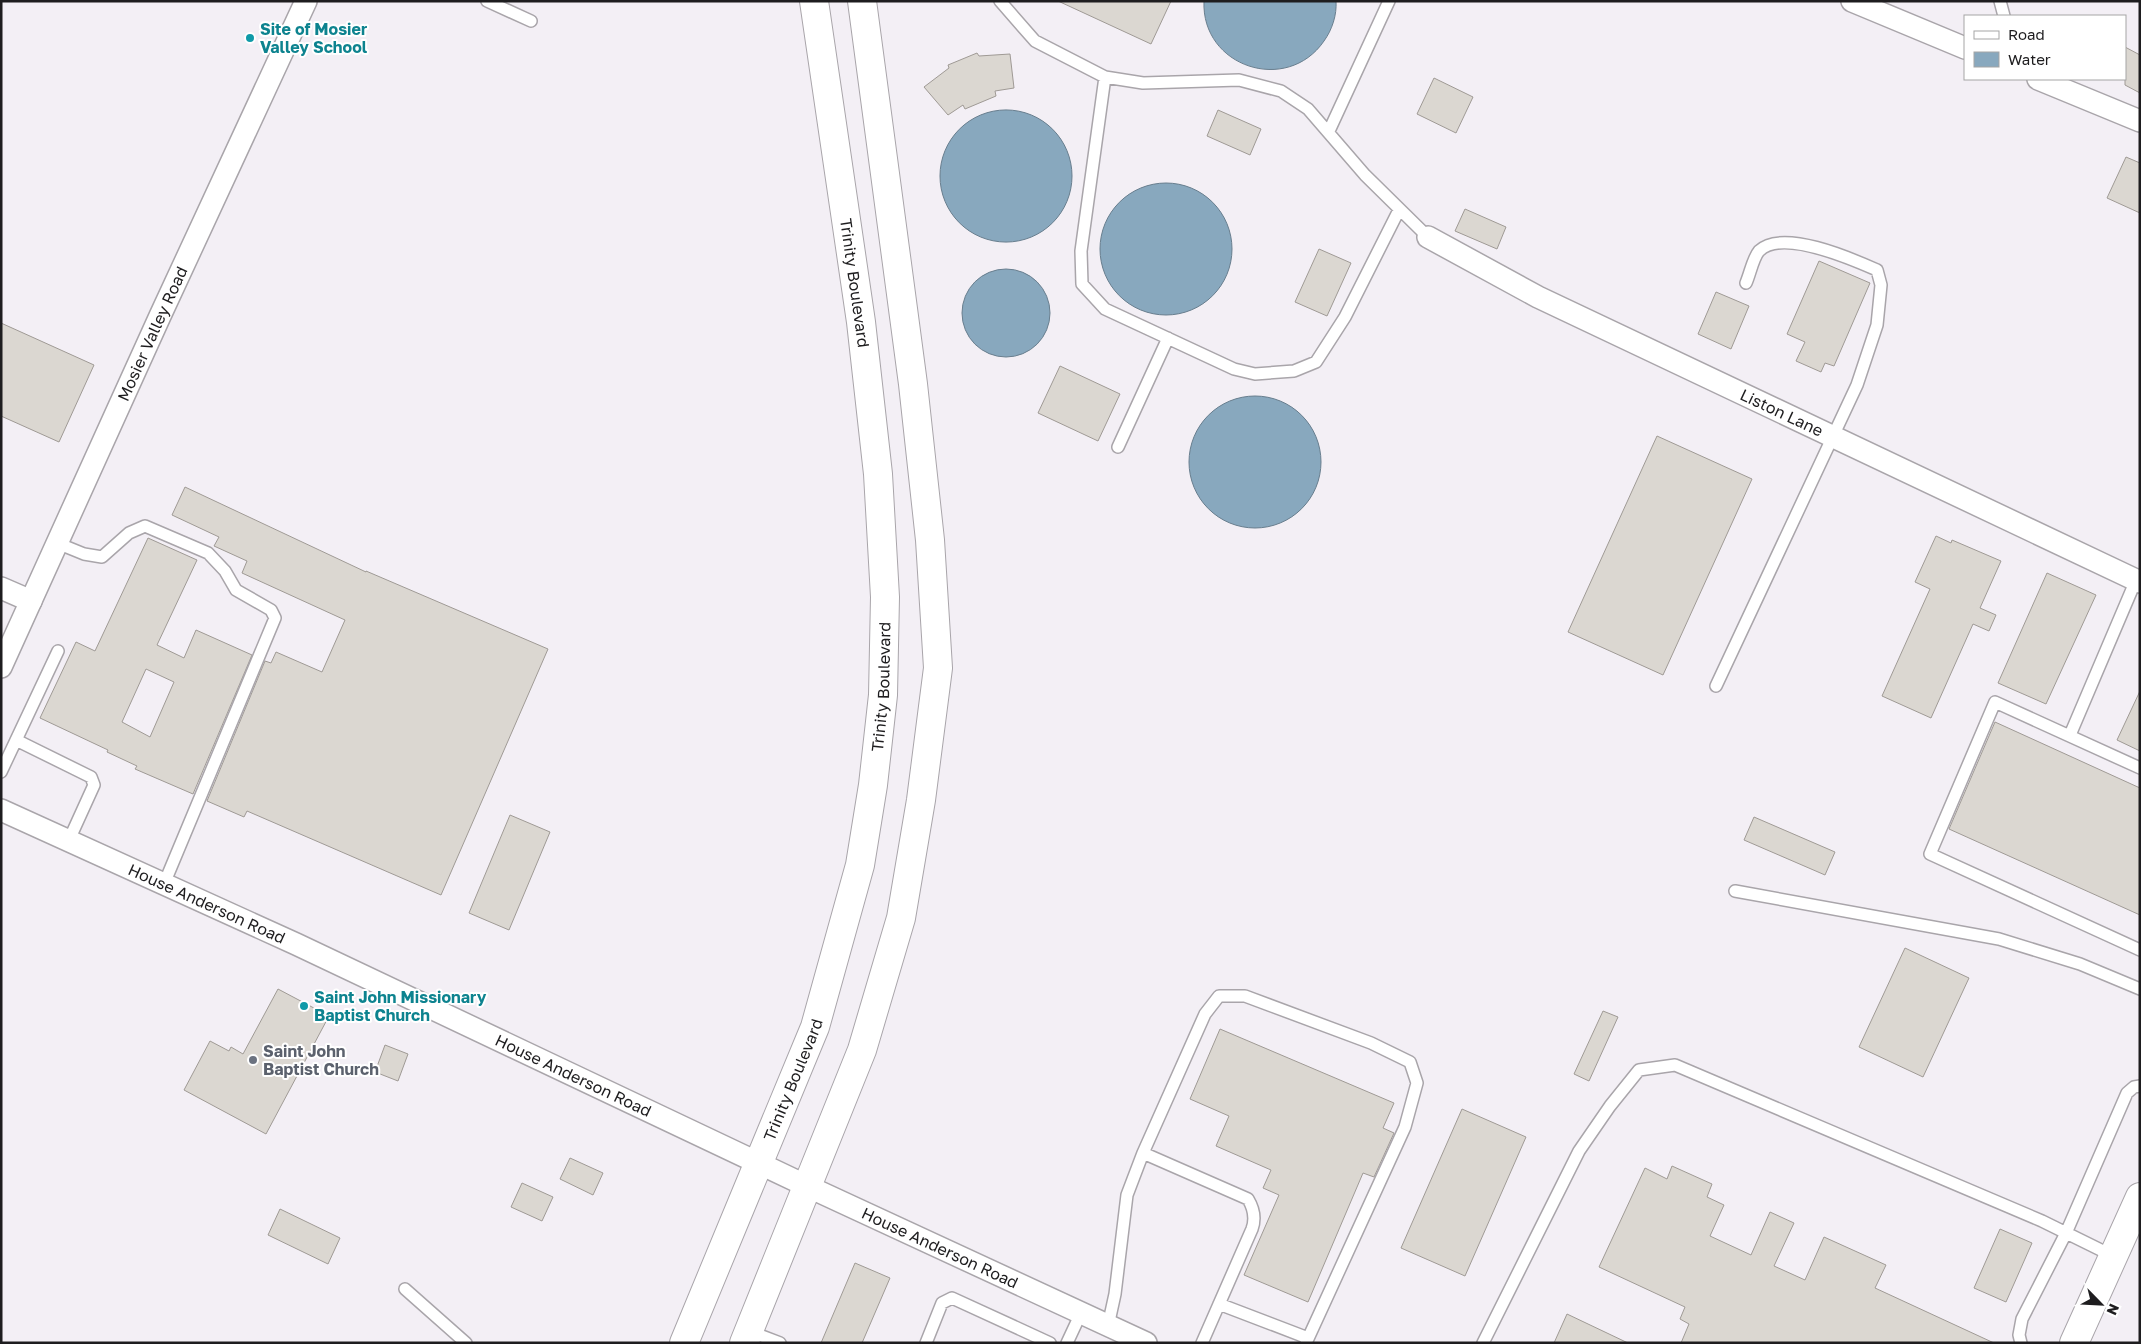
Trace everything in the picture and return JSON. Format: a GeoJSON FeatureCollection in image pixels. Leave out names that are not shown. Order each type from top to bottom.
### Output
{"type":"FeatureCollection","features":[{"type":"Feature","properties":{"kind":"main road","name":"Trinity Boulevard"},"geometry":{"type":"LineString","coordinates":[[684,1343],[815,1027],[860,864],[873,786],[883,696],[885,597],[878,474],[861,322],[814,1]]}},
{"type":"Feature","properties":{"kind":"main road"},"geometry":{"type":"LineString","coordinates":[[747,1337],[862,1050],[901,918],[921,800],[938,668],[930,540],[913,384],[862,1]]}},
{"type":"Feature","properties":{"kind":"main road"},"geometry":{"type":"LineString","coordinates":[[2074,1343],[2140,1197]]}},
{"type":"Feature","properties":{"kind":"street","name":"Mosier Valley Road"},"geometry":{"type":"LineString","coordinates":[[1,667],[306,1]]}},
{"type":"Feature","properties":{"kind":"street"},"geometry":{"type":"LineString","coordinates":[[1862,4],[1964,48]]}},
{"type":"Feature","properties":{"kind":"street"},"geometry":{"type":"LineString","coordinates":[[2040,80],[2140,121]]}},
{"type":"Feature","properties":{"kind":"street","name":"Liston Lane"},"geometry":{"type":"LineString","coordinates":[[1428,237],[1538,298],[1832,435],[2138,581]]}},
{"type":"Feature","properties":{"kind":"street"},"geometry":{"type":"LineString","coordinates":[[1,588],[31,601]]}},
{"type":"Feature","properties":{"kind":"street","name":"House Anderson Road"},"geometry":{"type":"LineString","coordinates":[[1,810],[296,944],[759,1163],[1146,1343]]}},
{"type":"Feature","properties":{"kind":"lane"},"geometry":{"type":"LineString","coordinates":[[487,1],[530,21]]}},
{"type":"Feature","properties":{"kind":"lane"},"geometry":{"type":"LineString","coordinates":[[1329,131],[1389,1]]}},
{"type":"Feature","properties":{"kind":"lane"},"geometry":{"type":"LineString","coordinates":[[2000,1],[2004,15]]}},
{"type":"Feature","properties":{"kind":"lane"},"geometry":{"type":"LineString","coordinates":[[1006,4],[1035,41],[1062,57],[1105,77],[1143,83],[1239,80],[1281,91],[1308,109],[1329,131],[1365,175],[1398,210],[1428,237]]}},
{"type":"Feature","properties":{"kind":"lane"},"geometry":{"type":"LineString","coordinates":[[1105,77],[1081,252],[1082,284],[1105,309],[1234,369],[1256,374],[1294,371],[1316,362],[1346,317],[1398,210]]}},
{"type":"Feature","properties":{"kind":"lane"},"geometry":{"type":"LineString","coordinates":[[1716,686],[1857,385],[1877,326],[1881,285],[1877,270],[1847,257],[1795,243],[1769,244],[1758,252],[1746,284]]}},
{"type":"Feature","properties":{"kind":"lane"},"geometry":{"type":"LineString","coordinates":[[1118,447],[1168,338]]}},
{"type":"Feature","properties":{"kind":"lane"},"geometry":{"type":"LineString","coordinates":[[57,543],[84,554],[102,556],[128,533],[145,526],[208,553],[225,571],[236,590],[271,610],[274,618],[164,884]]}},
{"type":"Feature","properties":{"kind":"lane"},"geometry":{"type":"LineString","coordinates":[[2070,734],[2138,581]]}},
{"type":"Feature","properties":{"kind":"lane"},"geometry":{"type":"LineString","coordinates":[[1,772],[58,651]]}},
{"type":"Feature","properties":{"kind":"lane"},"geometry":{"type":"LineString","coordinates":[[2140,768],[2070,734],[1996,702],[1930,854],[2140,950]]}},
{"type":"Feature","properties":{"kind":"lane"},"geometry":{"type":"LineString","coordinates":[[16,740],[91,777],[94,785],[69,840]]}},
{"type":"Feature","properties":{"kind":"lane"},"geometry":{"type":"LineString","coordinates":[[1735,891],[1999,939],[2080,964],[2140,989]]}},
{"type":"Feature","properties":{"kind":"lane"},"geometry":{"type":"LineString","coordinates":[[1108,1326],[1115,1294],[1127,1195],[1143,1153],[1205,1014],[1219,996],[1245,996],[1371,1043],[1410,1062],[1417,1083],[1405,1127],[1307,1341],[1220,1304]]}},
{"type":"Feature","properties":{"kind":"lane"},"geometry":{"type":"LineString","coordinates":[[1483,1343],[1579,1152],[1610,1106],[1639,1070],[1675,1065],[2066,1233],[2113,1256]]}},
{"type":"Feature","properties":{"kind":"lane"},"geometry":{"type":"LineString","coordinates":[[2021,1343],[2019,1335],[2022,1319],[2066,1233],[2127,1093],[2134,1087],[2140,1086]]}},
{"type":"Feature","properties":{"kind":"lane"},"geometry":{"type":"LineString","coordinates":[[1143,1153],[1248,1199],[1253,1208],[1254,1222],[1252,1229],[1202,1343]]}},
{"type":"Feature","properties":{"kind":"lane"},"geometry":{"type":"LineString","coordinates":[[405,1289],[466,1343]]}},
{"type":"Feature","properties":{"kind":"lane"},"geometry":{"type":"LineString","coordinates":[[926,1343],[942,1302],[952,1298],[1050,1343]]}},
{"type":"Feature","properties":{"kind":"lane"},"geometry":{"type":"LineString","coordinates":[[1067,1343],[1081,1313]]}},
{"type":"Feature","properties":{"kind":"lane"},"geometry":{"type":"LineString","coordinates":[[747,1337],[780,1343]]}},
{"type":"Feature","properties":{"kind":"water"},"geometry":{"type":"Polygon","coordinates":[[[1204,1],[1336,1],[1336,6],[1335,17],[1329,32],[1324,41],[1308,57],[1289,67],[1269,69],[1249,66],[1231,57],[1216,43],[1207,24],[1204,1]]]}},
{"type":"Feature","properties":{"kind":"water"},"geometry":{"type":"Polygon","coordinates":[[[1006,110],[1019,111],[1031,115],[1053,129],[1067,151],[1071,163],[1071,189],[1067,201],[1053,223],[1031,237],[1019,241],[1006,242],[993,241],[981,237],[959,223],[945,201],[941,189],[940,176],[941,163],[945,151],[959,129],[981,115],[993,111],[1006,110]]]}},
{"type":"Feature","properties":{"kind":"water"},"geometry":{"type":"Polygon","coordinates":[[[1166,183],[1179,184],[1191,188],[1213,202],[1227,224],[1231,236],[1231,262],[1227,274],[1213,296],[1191,310],[1179,314],[1166,315],[1153,314],[1141,310],[1119,296],[1105,274],[1101,262],[1100,249],[1101,236],[1105,224],[1119,202],[1141,188],[1153,184],[1166,183]]]}},
{"type":"Feature","properties":{"kind":"water"},"geometry":{"type":"Polygon","coordinates":[[[1006,269],[1023,272],[1037,282],[1047,296],[1050,313],[1047,330],[1037,344],[1023,354],[1006,357],[989,354],[975,344],[965,330],[962,313],[965,296],[975,282],[989,272],[1006,269]]]}},
{"type":"Feature","properties":{"kind":"water"},"geometry":{"type":"Polygon","coordinates":[[[1255,396],[1268,397],[1280,401],[1302,415],[1316,437],[1320,449],[1320,475],[1316,487],[1302,509],[1280,523],[1268,527],[1255,528],[1242,527],[1230,523],[1208,509],[1194,487],[1190,475],[1189,462],[1190,449],[1194,437],[1208,415],[1230,401],[1242,397],[1255,396]]]}},
{"type":"Feature","properties":{"kind":"building"},"geometry":{"type":"Polygon","coordinates":[[[1058,1],[1171,1],[1151,44],[1058,1]]]}},
{"type":"Feature","properties":{"kind":"building"},"geometry":{"type":"Polygon","coordinates":[[[2126,48],[2140,55],[2140,93],[2125,85],[2126,48]]]}},
{"type":"Feature","properties":{"kind":"building"},"geometry":{"type":"Polygon","coordinates":[[[977,53],[979,56],[1010,54],[1014,88],[995,91],[996,96],[965,109],[963,105],[948,115],[924,87],[949,68],[948,65],[977,53]]]}},
{"type":"Feature","properties":{"kind":"building"},"geometry":{"type":"Polygon","coordinates":[[[1434,78],[1473,97],[1456,133],[1417,114],[1434,78]]]}},
{"type":"Feature","properties":{"kind":"building"},"geometry":{"type":"Polygon","coordinates":[[[1218,110],[1261,129],[1250,155],[1207,136],[1218,110]]]}},
{"type":"Feature","properties":{"kind":"building"},"geometry":{"type":"Polygon","coordinates":[[[2126,157],[2140,163],[2140,213],[2107,198],[2126,157]]]}},
{"type":"Feature","properties":{"kind":"building"},"geometry":{"type":"Polygon","coordinates":[[[1465,209],[1506,227],[1497,249],[1455,231],[1465,209]]]}},
{"type":"Feature","properties":{"kind":"building"},"geometry":{"type":"Polygon","coordinates":[[[1319,249],[1351,263],[1327,316],[1295,302],[1319,249]]]}},
{"type":"Feature","properties":{"kind":"building"},"geometry":{"type":"Polygon","coordinates":[[[1819,261],[1870,283],[1834,366],[1825,363],[1821,372],[1796,361],[1805,342],[1787,334],[1819,261]]]}},
{"type":"Feature","properties":{"kind":"building"},"geometry":{"type":"Polygon","coordinates":[[[1716,292],[1749,306],[1731,349],[1698,334],[1716,292]]]}},
{"type":"Feature","properties":{"kind":"building"},"geometry":{"type":"Polygon","coordinates":[[[1,323],[94,365],[59,442],[1,416],[1,323]]]}},
{"type":"Feature","properties":{"kind":"building"},"geometry":{"type":"Polygon","coordinates":[[[1060,366],[1120,394],[1098,441],[1038,413],[1060,366]]]}},
{"type":"Feature","properties":{"kind":"building"},"geometry":{"type":"Polygon","coordinates":[[[1657,436],[1752,479],[1663,675],[1568,632],[1657,436]]]}},
{"type":"Feature","properties":{"kind":"building"},"geometry":{"type":"Polygon","coordinates":[[[185,487],[366,572],[548,649],[441,895],[247,811],[244,817],[207,801],[265,661],[271,663],[276,652],[322,672],[345,620],[242,573],[247,561],[214,546],[219,537],[172,515],[185,487]]]}},
{"type":"Feature","properties":{"kind":"building"},"geometry":{"type":"Polygon","coordinates":[[[1936,536],[1951,543],[1952,540],[2001,561],[1980,608],[1996,615],[1989,631],[1973,624],[1931,718],[1882,696],[1930,589],[1915,582],[1936,536]]]}},
{"type":"Feature","properties":{"kind":"building"},"geometry":{"type":"Polygon","coordinates":[[[148,538],[197,560],[157,645],[184,658],[196,630],[252,655],[193,794],[135,769],[137,766],[107,752],[108,750],[40,718],[76,642],[95,651],[148,538]],[[146,669],[122,722],[150,737],[174,682],[146,669]]]}},
{"type":"Feature","properties":{"kind":"building"},"geometry":{"type":"Polygon","coordinates":[[[2047,573],[2096,595],[2046,704],[1998,683],[2047,573]]]}},
{"type":"Feature","properties":{"kind":"building"},"geometry":{"type":"Polygon","coordinates":[[[2140,691],[2140,751],[2117,740],[2140,691]]]}},
{"type":"Feature","properties":{"kind":"building"},"geometry":{"type":"Polygon","coordinates":[[[1995,722],[2140,788],[2140,915],[1949,829],[1995,722]]]}},
{"type":"Feature","properties":{"kind":"building"},"geometry":{"type":"Polygon","coordinates":[[[510,815],[550,832],[509,930],[469,913],[510,815]]]}},
{"type":"Feature","properties":{"kind":"building"},"geometry":{"type":"Polygon","coordinates":[[[1754,817],[1835,852],[1825,875],[1744,840],[1754,817]]]}},
{"type":"Feature","properties":{"kind":"building"},"geometry":{"type":"Polygon","coordinates":[[[1905,948],[1969,978],[1923,1077],[1859,1047],[1905,948]]]}},
{"type":"Feature","properties":{"kind":"building","name":"Saint John Baptist Church"},"geometry":{"type":"Polygon","coordinates":[[[278,989],[329,1016],[266,1134],[184,1090],[210,1041],[229,1051],[231,1047],[243,1054],[278,989]]]}},
{"type":"Feature","properties":{"kind":"building"},"geometry":{"type":"Polygon","coordinates":[[[1603,1011],[1618,1017],[1589,1081],[1574,1074],[1603,1011]]]}},
{"type":"Feature","properties":{"kind":"building"},"geometry":{"type":"Polygon","coordinates":[[[1220,1029],[1394,1103],[1383,1128],[1394,1133],[1374,1177],[1363,1173],[1308,1302],[1244,1275],[1279,1195],[1263,1188],[1271,1170],[1216,1146],[1229,1116],[1190,1099],[1220,1029]]]}},
{"type":"Feature","properties":{"kind":"building"},"geometry":{"type":"Polygon","coordinates":[[[385,1045],[408,1054],[398,1081],[375,1072],[385,1045]]]}},
{"type":"Feature","properties":{"kind":"building"},"geometry":{"type":"Polygon","coordinates":[[[1462,1109],[1526,1137],[1465,1276],[1401,1248],[1462,1109]]]}},
{"type":"Feature","properties":{"kind":"building"},"geometry":{"type":"Polygon","coordinates":[[[570,1158],[603,1173],[593,1195],[560,1179],[570,1158]]]}},
{"type":"Feature","properties":{"kind":"building"},"geometry":{"type":"Polygon","coordinates":[[[1672,1166],[1712,1184],[1707,1197],[1724,1205],[1710,1236],[1751,1255],[1770,1212],[1794,1223],[1774,1266],[1805,1280],[1824,1237],[1886,1265],[1875,1288],[1994,1343],[1681,1343],[1689,1324],[1680,1319],[1685,1307],[1599,1267],[1645,1168],[1667,1179],[1672,1166]]]}},
{"type":"Feature","properties":{"kind":"building"},"geometry":{"type":"Polygon","coordinates":[[[522,1183],[553,1197],[542,1221],[511,1207],[522,1183]]]}},
{"type":"Feature","properties":{"kind":"building"},"geometry":{"type":"Polygon","coordinates":[[[280,1209],[340,1238],[328,1264],[268,1235],[280,1209]]]}},
{"type":"Feature","properties":{"kind":"building"},"geometry":{"type":"Polygon","coordinates":[[[2000,1229],[2032,1243],[2006,1302],[1974,1288],[2000,1229]]]}},
{"type":"Feature","properties":{"kind":"building"},"geometry":{"type":"Polygon","coordinates":[[[855,1263],[890,1278],[862,1343],[821,1343],[855,1263]]]}},
{"type":"Feature","properties":{"kind":"building"},"geometry":{"type":"Polygon","coordinates":[[[1567,1314],[1628,1343],[1554,1343],[1567,1314]]]}},
{"type":"Feature","properties":{"kind":"place","name":"Site of Mosier Valley School"},"geometry":{"type":"Point","coordinates":[250,38]}},
{"type":"Feature","properties":{"kind":"place","name":"Saint John Missionary Baptist Church"},"geometry":{"type":"Point","coordinates":[304,1006]}},
{"type":"Feature","properties":{"kind":"place","name":"Saint John Baptist Church"},"geometry":{"type":"Point","coordinates":[253,1060]}}]}
